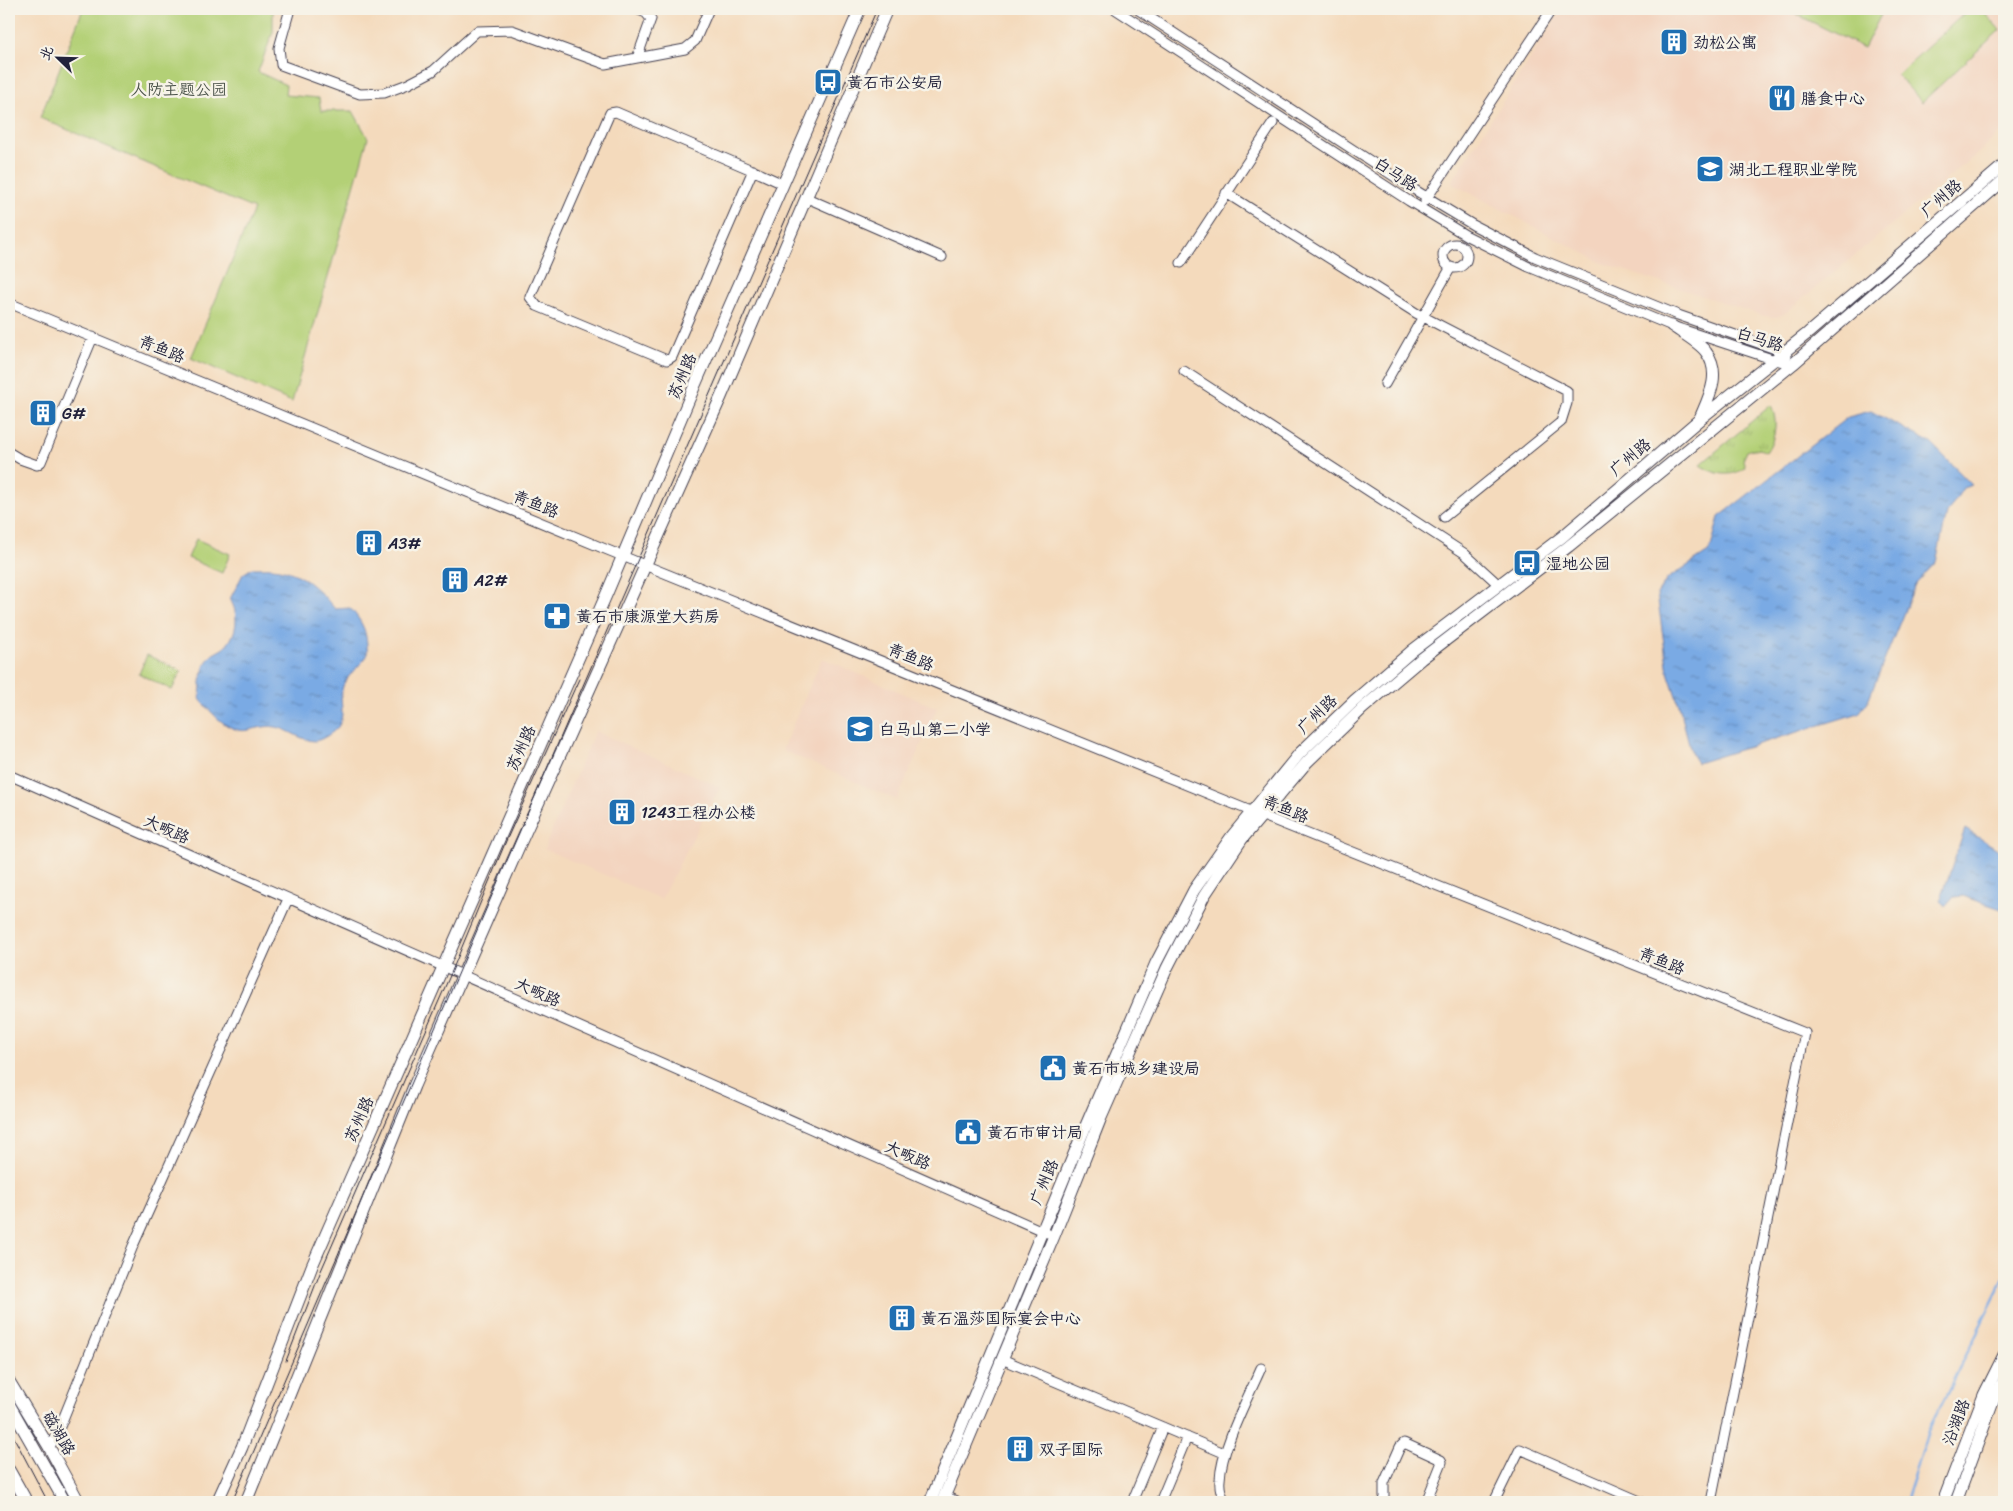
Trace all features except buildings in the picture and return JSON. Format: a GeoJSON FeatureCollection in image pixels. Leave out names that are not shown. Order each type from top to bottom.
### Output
{"type":"FeatureCollection","features":[{"type":"Feature","properties":{"kind":"main road","name":"苏州路"},"geometry":{"type":"LineString","coordinates":[[217,1502],[242,1446],[312,1266],[444,967],[860,9]]}},
{"type":"Feature","properties":{"kind":"main road"},"geometry":{"type":"LineString","coordinates":[[246,1502],[410,1095],[464,976],[520,844],[646,565],[807,198],[887,9]]}},
{"type":"Feature","properties":{"kind":"main road","name":"广州路"},"geometry":{"type":"LineString","coordinates":[[930,1502],[1042,1230],[1156,963],[1194,890],[1252,811],[1299,754],[1354,701],[1413,650],[1562,537],[1700,420],[1775,360],[2004,165]]}},
{"type":"Feature","properties":{"kind":"main road","name":"广州路"},"geometry":{"type":"LineString","coordinates":[[944,1499],[1054,1236],[1100,1120],[1167,968],[1204,896],[1242,839],[1308,762],[1362,709],[1421,659],[1569,546],[1792,364],[2004,180]]}},
{"type":"Feature","properties":{"kind":"main road"},"geometry":{"type":"LineString","coordinates":[[1672,326],[1706,351],[1714,370],[1713,384],[1700,420]]}},
{"type":"Feature","properties":{"kind":"main road","name":"沿湖路"},"geometry":{"type":"LineString","coordinates":[[1943,1502],[1984,1395],[2004,1355]]}},
{"type":"Feature","properties":{"kind":"main road","name":"沿湖路"},"geometry":{"type":"LineString","coordinates":[[1956,1502],[1994,1399],[2004,1380]]}},
{"type":"Feature","properties":{"kind":"main road","name":"磁湖路"},"geometry":{"type":"LineString","coordinates":[[9,1381],[49,1446],[79,1502]]}},
{"type":"Feature","properties":{"kind":"main road"},"geometry":{"type":"LineString","coordinates":[[9,1404],[64,1502]]}},
{"type":"Feature","properties":{"kind":"main road"},"geometry":{"type":"LineString","coordinates":[[9,1470],[27,1502]]}},
{"type":"Feature","properties":{"kind":"main road"},"geometry":{"type":"LineString","coordinates":[[9,1483],[19,1502]]}},
{"type":"Feature","properties":{"kind":"street"},"geometry":{"type":"LineString","coordinates":[[290,9],[279,48],[281,65],[360,94],[384,93],[433,71],[477,31],[512,30],[605,64],[685,48],[695,42],[709,9]]}},
{"type":"Feature","properties":{"kind":"street"},"geometry":{"type":"LineString","coordinates":[[636,9],[646,13],[651,19],[637,58]]}},
{"type":"Feature","properties":{"kind":"street","name":"白马路"},"geometry":{"type":"LineString","coordinates":[[1116,9],[1467,236],[1528,267],[1672,326],[1792,364]]}},
{"type":"Feature","properties":{"kind":"street","name":"白马路"},"geometry":{"type":"LineString","coordinates":[[1136,9],[1428,198],[1473,225],[1534,257],[1678,315],[1784,352],[1792,364]]}},
{"type":"Feature","properties":{"kind":"street"},"geometry":{"type":"LineString","coordinates":[[1421,208],[1552,9]]}},
{"type":"Feature","properties":{"kind":"street"},"geometry":{"type":"LineString","coordinates":[[753,170],[672,356],[667,360],[537,306],[530,297],[610,112],[616,112],[753,170],[783,184]]}},
{"type":"Feature","properties":{"kind":"street"},"geometry":{"type":"LineString","coordinates":[[1180,263],[1273,123]]}},
{"type":"Feature","properties":{"kind":"street"},"geometry":{"type":"LineString","coordinates":[[1226,193],[1423,317],[1567,391],[1567,403],[1561,422],[1444,517]]}},
{"type":"Feature","properties":{"kind":"street"},"geometry":{"type":"LineString","coordinates":[[807,198],[942,257]]}},
{"type":"Feature","properties":{"kind":"street"},"geometry":{"type":"LineString","coordinates":[[1451,240],[1471,252],[1463,266],[1451,267],[1445,262],[1443,255],[1451,240]]}},
{"type":"Feature","properties":{"kind":"street"},"geometry":{"type":"LineString","coordinates":[[1386,384],[1451,267]]}},
{"type":"Feature","properties":{"kind":"street","name":"青鱼路"},"geometry":{"type":"LineString","coordinates":[[9,303],[623,556],[1263,816],[1805,1033],[1712,1502]]}},
{"type":"Feature","properties":{"kind":"street"},"geometry":{"type":"LineString","coordinates":[[9,452],[26,462],[40,464],[93,337]]}},
{"type":"Feature","properties":{"kind":"street"},"geometry":{"type":"LineString","coordinates":[[1184,371],[1464,553],[1499,585]]}},
{"type":"Feature","properties":{"kind":"street","name":"大畈路"},"geometry":{"type":"LineString","coordinates":[[9,775],[1054,1236]]}},
{"type":"Feature","properties":{"kind":"street"},"geometry":{"type":"LineString","coordinates":[[49,1446],[55,1439],[134,1246],[288,899]]}},
{"type":"Feature","properties":{"kind":"street"},"geometry":{"type":"LineString","coordinates":[[1002,1358],[1224,1453]]}},
{"type":"Feature","properties":{"kind":"street"},"geometry":{"type":"LineString","coordinates":[[1225,1502],[1220,1481],[1224,1453],[1261,1368]]}},
{"type":"Feature","properties":{"kind":"street"},"geometry":{"type":"LineString","coordinates":[[1132,1502],[1164,1427]]}},
{"type":"Feature","properties":{"kind":"street"},"geometry":{"type":"LineString","coordinates":[[1160,1502],[1187,1437]]}},
{"type":"Feature","properties":{"kind":"street"},"geometry":{"type":"LineString","coordinates":[[1382,1502],[1384,1498],[1384,1483],[1400,1447],[1404,1444],[1441,1460],[1442,1465],[1426,1502]]}},
{"type":"Feature","properties":{"kind":"street"},"geometry":{"type":"LineString","coordinates":[[1494,1502],[1520,1449],[1642,1502]]}},
{"type":"Feature","properties":{"kind":"street"},"geometry":{"type":"LineString","coordinates":[[944,1499],[958,1502]]}},
{"type":"Feature","properties":{"kind":"shaded area","name":"湖北工程职业学院"},"geometry":{"type":"Polygon","coordinates":[[[1562,9],[2004,9],[2004,129],[1977,154],[1784,314],[1777,317],[1764,316],[1605,264],[1451,183],[1562,9]]]}},
{"type":"Feature","properties":{"kind":"shaded area","name":"白马山第二小学"},"geometry":{"type":"Polygon","coordinates":[[[822,658],[937,708],[897,800],[782,750],[822,658]]]}},
{"type":"Feature","properties":{"kind":"shaded area"},"geometry":{"type":"Polygon","coordinates":[[[595,731],[720,787],[661,899],[544,849],[595,731]]]}},
{"type":"Feature","properties":{"kind":"green space","name":"人防主题公园"},"geometry":{"type":"Polygon","coordinates":[[[83,9],[273,9],[273,32],[258,72],[286,85],[285,95],[319,98],[321,111],[353,111],[368,138],[292,402],[191,358],[254,209],[40,118],[83,9]]]}},
{"type":"Feature","properties":{"kind":"green space"},"geometry":{"type":"Polygon","coordinates":[[[1786,9],[1884,9],[1864,48],[1786,9]]]}},
{"type":"Feature","properties":{"kind":"green space"},"geometry":{"type":"Polygon","coordinates":[[[1969,9],[1981,9],[2000,30],[1922,102],[1897,75],[1969,9]]]}},
{"type":"Feature","properties":{"kind":"green space"},"geometry":{"type":"Polygon","coordinates":[[[1771,405],[1775,417],[1775,429],[1772,441],[1766,452],[1756,449],[1747,451],[1743,460],[1745,467],[1734,473],[1717,473],[1700,465],[1771,405]]]}},
{"type":"Feature","properties":{"kind":"green space"},"geometry":{"type":"Polygon","coordinates":[[[196,539],[230,554],[222,573],[188,558],[196,539]]]}},
{"type":"Feature","properties":{"kind":"green space"},"geometry":{"type":"Polygon","coordinates":[[[147,655],[181,671],[172,690],[139,674],[147,655]]]}},
{"type":"Feature","properties":{"kind":"water"},"geometry":{"type":"Polygon","coordinates":[[[1871,411],[1931,443],[1972,485],[1963,488],[1947,513],[1936,562],[1915,585],[1867,703],[1859,713],[1697,763],[1692,755],[1668,672],[1657,594],[1667,579],[1710,551],[1719,517],[1848,417],[1871,411]]]}},
{"type":"Feature","properties":{"kind":"water"},"geometry":{"type":"Polygon","coordinates":[[[252,568],[276,568],[288,571],[304,579],[324,596],[335,609],[350,608],[359,619],[364,630],[367,642],[367,656],[349,676],[342,689],[342,717],[338,727],[321,739],[310,740],[271,726],[238,730],[222,722],[200,699],[204,666],[212,655],[226,646],[235,629],[235,611],[230,599],[243,574],[252,568]]]}},
{"type":"Feature","properties":{"kind":"water"},"geometry":{"type":"Polygon","coordinates":[[[1965,829],[2004,853],[2004,910],[1963,896],[1954,897],[1946,906],[1940,901],[1965,829]]]}},
{"type":"Feature","properties":{"kind":"waterway"},"geometry":{"type":"LineString","coordinates":[[1905,1502],[1928,1431],[2004,1278]]}},
{"type":"Feature","properties":{"kind":"tram line"},"geometry":{"type":"LineString","coordinates":[[232,1502],[499,879],[877,9]]}},
{"type":"Feature","properties":{"kind":"tram line"},"geometry":{"type":"LineString","coordinates":[[286,1361],[320,1273],[452,971],[506,841],[579,679]]}},
{"type":"Feature","properties":{"kind":"tram line"},"geometry":{"type":"LineString","coordinates":[[9,1428],[48,1502]]}},
{"type":"Feature","properties":{"kind":"place","name":"劲松公寓"},"geometry":{"type":"Point","coordinates":[1674,42]}},
{"type":"Feature","properties":{"kind":"place","name":"黄石市公安局"},"geometry":{"type":"Point","coordinates":[828,82]}},
{"type":"Feature","properties":{"kind":"place","name":"膳食中心"},"geometry":{"type":"Point","coordinates":[1782,98]}},
{"type":"Feature","properties":{"kind":"place","name":"湖北工程职业学院"},"geometry":{"type":"Point","coordinates":[1710,169]}},
{"type":"Feature","properties":{"kind":"place","name":"G#"},"geometry":{"type":"Point","coordinates":[43,413]}},
{"type":"Feature","properties":{"kind":"place","name":"A3#"},"geometry":{"type":"Point","coordinates":[369,543]}},
{"type":"Feature","properties":{"kind":"place","name":"湿地公园"},"geometry":{"type":"Point","coordinates":[1527,563]}},
{"type":"Feature","properties":{"kind":"place","name":"A2#"},"geometry":{"type":"Point","coordinates":[455,580]}},
{"type":"Feature","properties":{"kind":"place","name":"黄石市康源堂大药房"},"geometry":{"type":"Point","coordinates":[557,616]}},
{"type":"Feature","properties":{"kind":"place","name":"白马山第二小学"},"geometry":{"type":"Point","coordinates":[860,729]}},
{"type":"Feature","properties":{"kind":"place","name":"1243工程办公楼"},"geometry":{"type":"Point","coordinates":[622,812]}},
{"type":"Feature","properties":{"kind":"place","name":"黄石市城乡建设局"},"geometry":{"type":"Point","coordinates":[1053,1068]}},
{"type":"Feature","properties":{"kind":"place","name":"黄石市审计局"},"geometry":{"type":"Point","coordinates":[968,1132]}},
{"type":"Feature","properties":{"kind":"place","name":"黄石温莎国际宴会中心"},"geometry":{"type":"Point","coordinates":[902,1318]}},
{"type":"Feature","properties":{"kind":"place","name":"双子国际"},"geometry":{"type":"Point","coordinates":[1020,1449]}}]}
